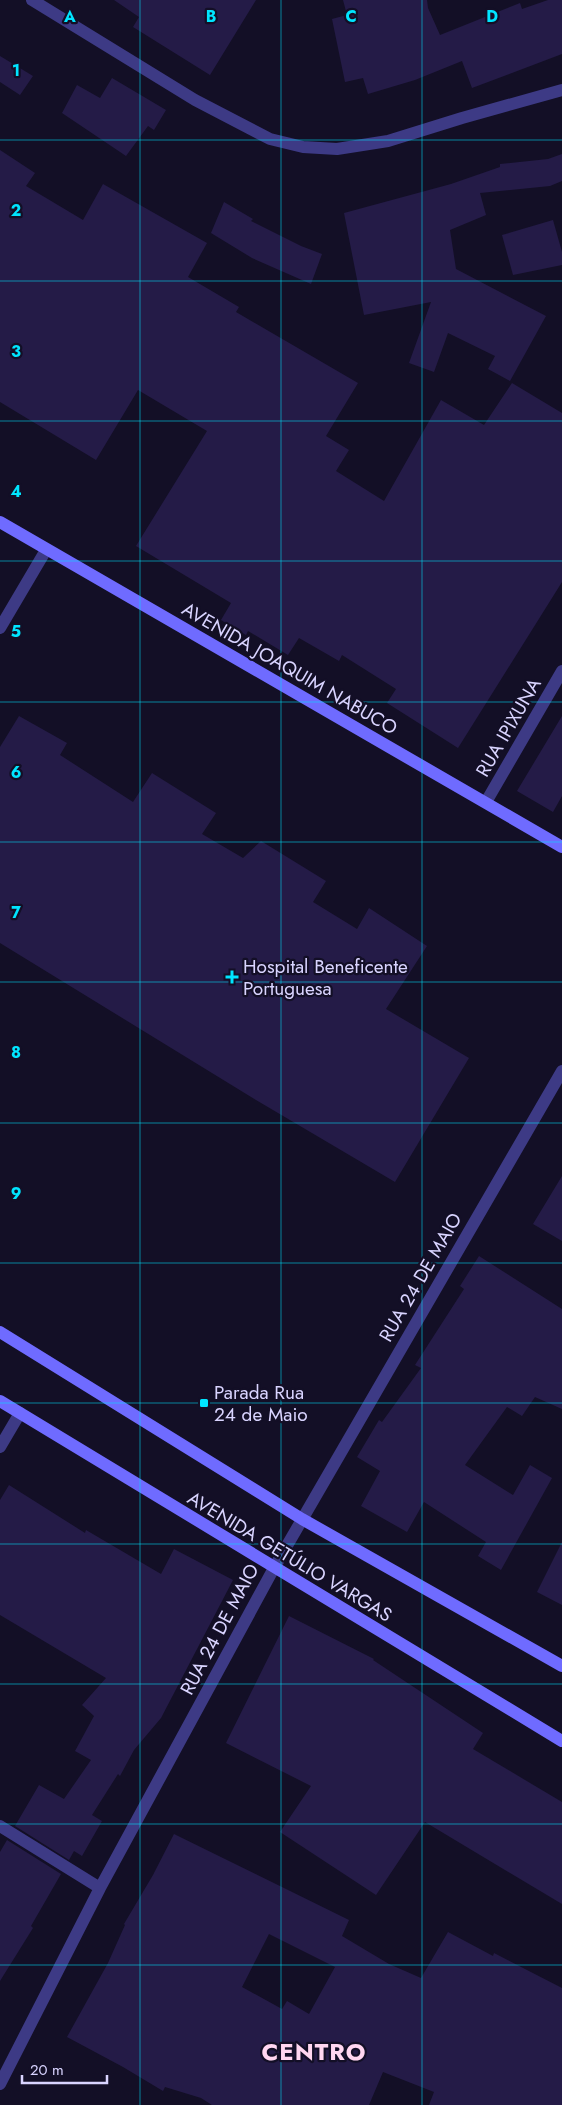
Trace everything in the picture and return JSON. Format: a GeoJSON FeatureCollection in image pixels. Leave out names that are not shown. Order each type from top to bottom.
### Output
{"type":"FeatureCollection","features":[{"type":"Feature","properties":{"kind":"main road","name":"AVENIDA JOAQUIM NABUCO"},"geometry":{"type":"LineString","coordinates":[[0,522],[562,847]]}},
{"type":"Feature","properties":{"kind":"main road","name":"AVENIDA GETÚLIO VARGAS"},"geometry":{"type":"LineString","coordinates":[[0,1332],[302,1519],[562,1666]]}},
{"type":"Feature","properties":{"kind":"main road","name":"AVENIDA GETÚLIO VARGAS"},"geometry":{"type":"LineString","coordinates":[[0,1401],[562,1742]]}},
{"type":"Feature","properties":{"kind":"street"},"geometry":{"type":"LineString","coordinates":[[32,0],[195,100],[270,139],[303,148],[337,149],[388,141],[562,90]]}},
{"type":"Feature","properties":{"kind":"street"},"geometry":{"type":"LineString","coordinates":[[0,628],[46,550]]}},
{"type":"Feature","properties":{"kind":"street","name":"RUA IPIXUNA"},"geometry":{"type":"LineString","coordinates":[[486,802],[562,671]]}},
{"type":"Feature","properties":{"kind":"street","name":"RUA 24 DE MAIO"},"geometry":{"type":"LineString","coordinates":[[0,2084],[100,1888],[274,1568],[562,1071]]}},
{"type":"Feature","properties":{"kind":"street"},"geometry":{"type":"LineString","coordinates":[[0,1447],[20,1413]]}},
{"type":"Feature","properties":{"kind":"street"},"geometry":{"type":"LineString","coordinates":[[0,1826],[100,1888]]}},
{"type":"Feature","properties":{"kind":"building"},"geometry":{"type":"Polygon","coordinates":[[[114,0],[256,0],[210,75],[133,27],[139,17],[114,0]]]}},
{"type":"Feature","properties":{"kind":"building"},"geometry":{"type":"Polygon","coordinates":[[[343,0],[427,0],[428,8],[440,35],[520,3],[522,9],[548,0],[562,0],[562,54],[472,88],[462,61],[415,80],[368,94],[363,78],[345,82],[332,19],[347,15],[343,0]]]}},
{"type":"Feature","properties":{"kind":"building"},"geometry":{"type":"Polygon","coordinates":[[[0,56],[33,76],[20,95],[0,82],[0,56]]]}},
{"type":"Feature","properties":{"kind":"building"},"geometry":{"type":"Polygon","coordinates":[[[112,78],[166,110],[154,130],[148,126],[126,156],[62,113],[77,85],[100,98],[112,78]]]}},
{"type":"Feature","properties":{"kind":"building"},"geometry":{"type":"Polygon","coordinates":[[[0,150],[35,173],[26,186],[83,220],[103,184],[207,243],[188,277],[239,307],[236,312],[358,383],[326,436],[349,450],[336,471],[384,501],[441,400],[484,425],[512,383],[562,413],[562,582],[458,748],[387,703],[396,689],[342,655],[339,661],[299,638],[288,655],[248,631],[246,635],[221,620],[231,603],[136,546],[207,431],[138,390],[96,460],[0,402],[0,150]]]}},
{"type":"Feature","properties":{"kind":"building"},"geometry":{"type":"Polygon","coordinates":[[[562,154],[562,181],[550,186],[480,193],[486,215],[450,230],[456,269],[546,316],[510,381],[488,369],[495,356],[448,333],[434,372],[409,363],[431,302],[364,315],[344,213],[451,184],[500,167],[500,164],[548,159],[562,154]]]}},
{"type":"Feature","properties":{"kind":"building"},"geometry":{"type":"Polygon","coordinates":[[[224,202],[253,219],[251,221],[301,246],[322,254],[311,284],[252,258],[211,233],[224,202]]]}},
{"type":"Feature","properties":{"kind":"building"},"geometry":{"type":"Polygon","coordinates":[[[553,220],[562,252],[562,265],[513,275],[502,235],[553,220]]]}},
{"type":"Feature","properties":{"kind":"building","name":"Hospital Beneficente Portuguesa"},"geometry":{"type":"Polygon","coordinates":[[[19,716],[67,743],[60,755],[133,802],[152,773],[216,813],[202,834],[243,858],[261,841],[326,881],[313,902],[357,929],[369,908],[427,946],[386,1009],[469,1058],[395,1182],[256,1100],[0,943],[0,747],[19,716]]]}},
{"type":"Feature","properties":{"kind":"building"},"geometry":{"type":"Polygon","coordinates":[[[562,716],[562,796],[553,812],[517,791],[562,716]]]}},
{"type":"Feature","properties":{"kind":"building"},"geometry":{"type":"Polygon","coordinates":[[[562,1176],[562,1241],[533,1224],[562,1176]]]}},
{"type":"Feature","properties":{"kind":"building"},"geometry":{"type":"Polygon","coordinates":[[[479,1256],[562,1309],[562,1409],[535,1397],[522,1416],[507,1407],[465,1465],[513,1495],[530,1465],[552,1478],[501,1570],[478,1556],[486,1542],[424,1502],[407,1532],[361,1506],[380,1471],[357,1457],[379,1420],[382,1422],[421,1368],[415,1365],[464,1289],[460,1286],[479,1256]]]}},
{"type":"Feature","properties":{"kind":"building"},"geometry":{"type":"Polygon","coordinates":[[[9,1485],[85,1533],[86,1530],[161,1574],[174,1549],[233,1580],[161,1718],[134,1750],[120,1776],[118,1774],[92,1815],[102,1821],[82,1856],[74,1851],[69,1860],[15,1826],[39,1785],[64,1799],[91,1760],[75,1751],[94,1716],[82,1705],[106,1678],[0,1615],[0,1500],[9,1485]]]}},
{"type":"Feature","properties":{"kind":"building"},"geometry":{"type":"Polygon","coordinates":[[[562,1542],[562,1605],[537,1592],[562,1542]]]}},
{"type":"Feature","properties":{"kind":"building"},"geometry":{"type":"Polygon","coordinates":[[[289,1616],[374,1659],[483,1733],[473,1749],[562,1802],[562,1904],[425,1822],[376,1895],[280,1832],[311,1786],[226,1743],[289,1616]]]}},
{"type":"Feature","properties":{"kind":"building"},"geometry":{"type":"Polygon","coordinates":[[[174,1834],[349,1920],[342,1936],[389,1964],[421,1978],[448,1932],[493,1956],[494,1953],[562,1988],[562,2105],[429,2105],[434,2092],[383,2072],[369,2105],[212,2105],[201,2098],[165,2087],[163,2091],[67,2037],[108,1963],[124,1924],[153,1875],[174,1834]],[[269,1934],[242,1987],[282,2009],[287,2001],[309,2014],[335,1967],[269,1934]]]}},
{"type":"Feature","properties":{"kind":"building"},"geometry":{"type":"Polygon","coordinates":[[[7,1840],[61,1874],[31,1926],[33,1928],[0,1981],[0,1852],[7,1840]]]}},
{"type":"Feature","properties":{"kind":"place","name":"Hospital Beneficente Portuguesa"},"geometry":{"type":"Point","coordinates":[232,977]}},
{"type":"Feature","properties":{"kind":"place","name":"Parada Rua 24 de Maio"},"geometry":{"type":"Point","coordinates":[204,1403]}},
{"type":"Feature","properties":{"kind":"district","name":"CENTRO"},"geometry":{"type":"Point","coordinates":[314,2052]}}]}
